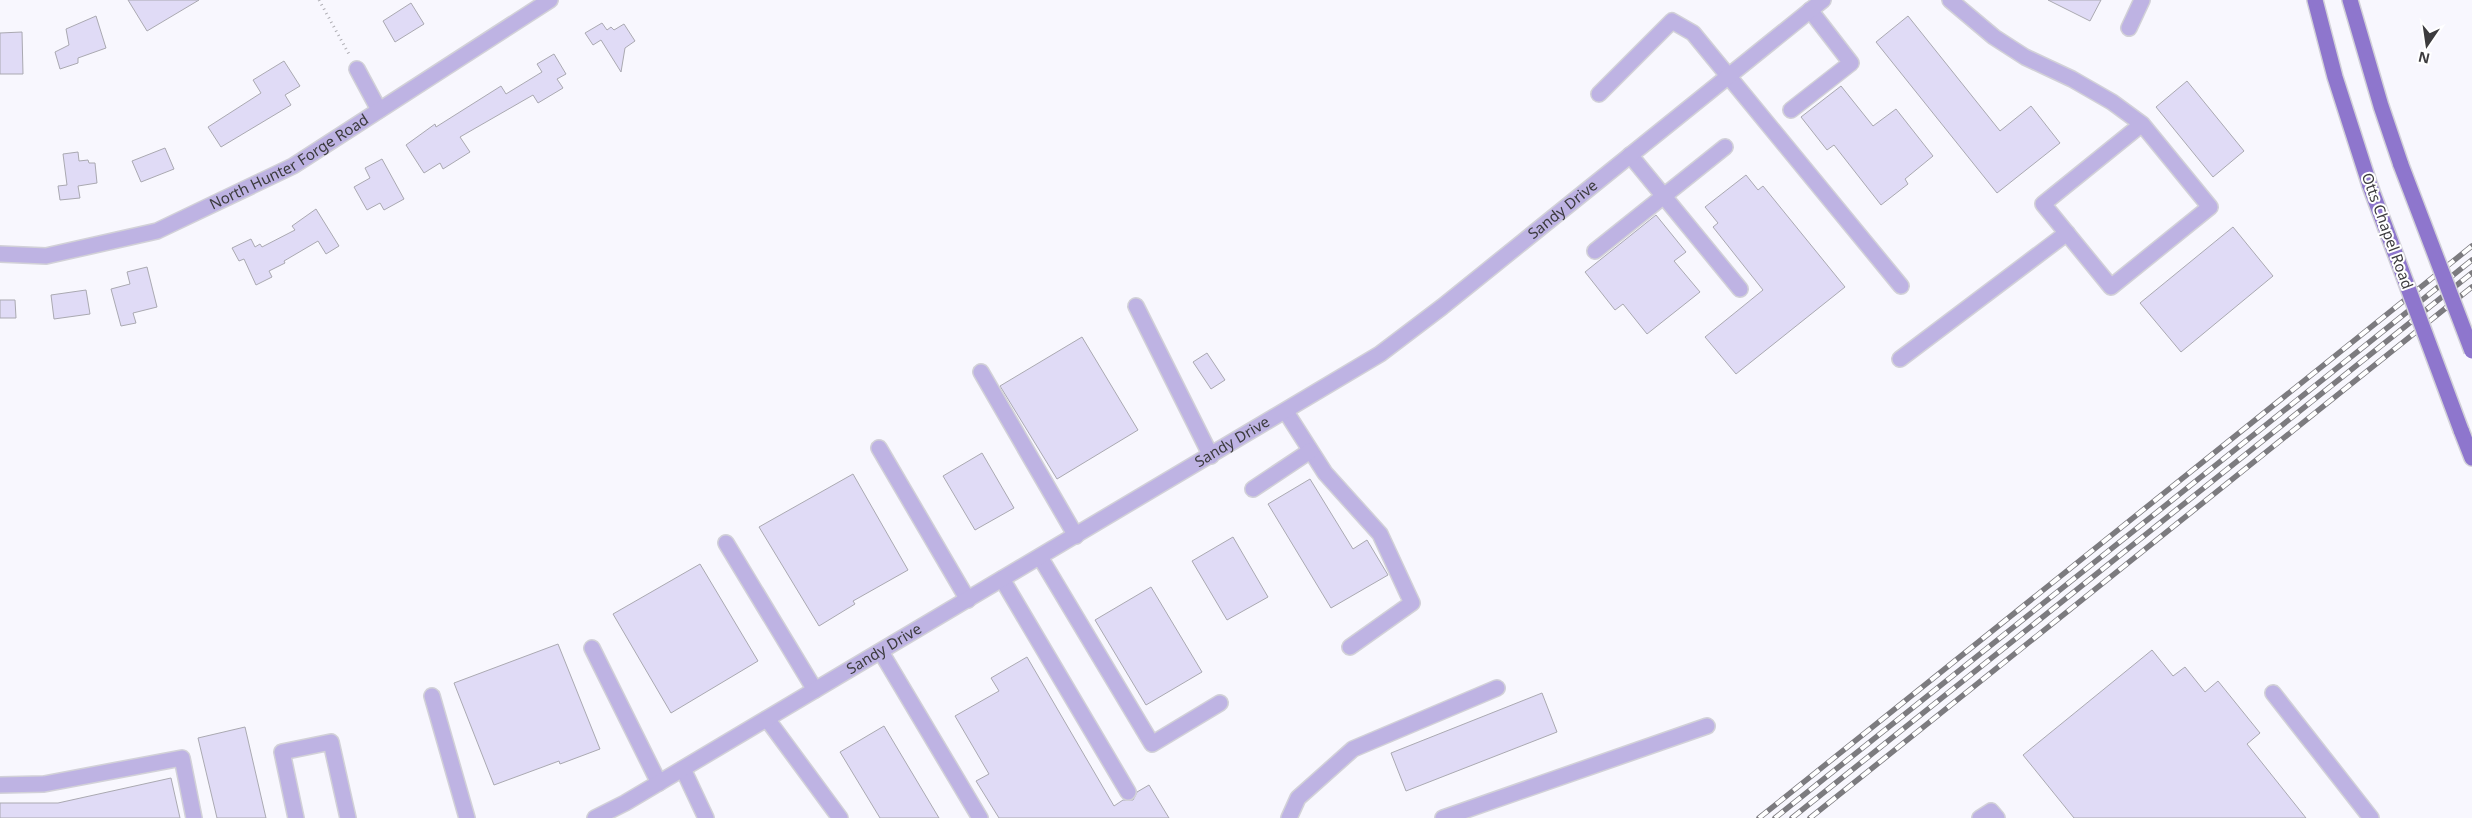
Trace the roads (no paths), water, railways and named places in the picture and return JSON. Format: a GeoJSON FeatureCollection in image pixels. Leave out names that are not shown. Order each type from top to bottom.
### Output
{"type":"FeatureCollection","features":[{"type":"Feature","properties":{"kind":"main road","name":"Otts Chapel Road"},"geometry":{"type":"LineString","coordinates":[[2315,0],[2335,77],[2370,186],[2472,458]]}},
{"type":"Feature","properties":{"kind":"main road"},"geometry":{"type":"LineString","coordinates":[[2350,0],[2381,106],[2401,164],[2472,351]]}},
{"type":"Feature","properties":{"kind":"street","name":"North Hunter Forge Road"},"geometry":{"type":"LineString","coordinates":[[0,254],[46,256],[158,231],[293,166],[550,0]]}},
{"type":"Feature","properties":{"kind":"street","name":"Sandy Drive"},"geometry":{"type":"LineString","coordinates":[[596,818],[683,769],[1350,373],[1409,333],[1823,0]]}},
{"type":"Feature","properties":{"kind":"street"},"geometry":{"type":"LineString","coordinates":[[1950,0],[1994,37],[2024,57],[2072,79],[2112,102],[2142,124],[2210,207],[2111,287],[2043,204],[2142,124]]}},
{"type":"Feature","properties":{"kind":"street"},"geometry":{"type":"LineString","coordinates":[[2129,28],[2142,0]]}},
{"type":"Feature","properties":{"kind":"street"},"geometry":{"type":"LineString","coordinates":[[1791,110],[1851,63],[1810,10]]}},
{"type":"Feature","properties":{"kind":"street"},"geometry":{"type":"LineString","coordinates":[[1599,94],[1672,22],[1693,33],[1730,75],[1901,286]]}},
{"type":"Feature","properties":{"kind":"street"},"geometry":{"type":"LineString","coordinates":[[357,69],[379,110]]}},
{"type":"Feature","properties":{"kind":"street"},"geometry":{"type":"LineString","coordinates":[[1595,251],[1725,147]]}},
{"type":"Feature","properties":{"kind":"street"},"geometry":{"type":"LineString","coordinates":[[1630,155],[1740,289]]}},
{"type":"Feature","properties":{"kind":"street"},"geometry":{"type":"LineString","coordinates":[[1900,359],[2066,233]]}},
{"type":"Feature","properties":{"kind":"street"},"geometry":{"type":"LineString","coordinates":[[1136,306],[1211,456]]}},
{"type":"Feature","properties":{"kind":"street"},"geometry":{"type":"LineString","coordinates":[[981,372],[1076,536]]}},
{"type":"Feature","properties":{"kind":"street"},"geometry":{"type":"LineString","coordinates":[[1286,412],[1325,473],[1380,534],[1412,603],[1350,647]]}},
{"type":"Feature","properties":{"kind":"street"},"geometry":{"type":"LineString","coordinates":[[878,448],[968,600]]}},
{"type":"Feature","properties":{"kind":"street"},"geometry":{"type":"LineString","coordinates":[[1253,489],[1310,451]]}},
{"type":"Feature","properties":{"kind":"street"},"geometry":{"type":"LineString","coordinates":[[726,543],[816,690]]}},
{"type":"Feature","properties":{"kind":"street"},"geometry":{"type":"LineString","coordinates":[[1040,557],[1152,744],[1220,703]]}},
{"type":"Feature","properties":{"kind":"street"},"geometry":{"type":"LineString","coordinates":[[1002,580],[1128,792]]}},
{"type":"Feature","properties":{"kind":"street"},"geometry":{"type":"LineString","coordinates":[[592,648],[659,783]]}},
{"type":"Feature","properties":{"kind":"street"},"geometry":{"type":"LineString","coordinates":[[881,652],[980,818]]}},
{"type":"Feature","properties":{"kind":"street"},"geometry":{"type":"LineString","coordinates":[[1288,818],[1298,798],[1353,749],[1496,688]]}},
{"type":"Feature","properties":{"kind":"street"},"geometry":{"type":"LineString","coordinates":[[2273,693],[2370,818]]}},
{"type":"Feature","properties":{"kind":"street"},"geometry":{"type":"LineString","coordinates":[[432,696],[467,818]]}},
{"type":"Feature","properties":{"kind":"street"},"geometry":{"type":"LineString","coordinates":[[767,719],[840,818]]}},
{"type":"Feature","properties":{"kind":"street"},"geometry":{"type":"LineString","coordinates":[[1443,818],[1707,726]]}},
{"type":"Feature","properties":{"kind":"street"},"geometry":{"type":"LineString","coordinates":[[296,818],[282,752],[331,742],[348,818]]}},
{"type":"Feature","properties":{"kind":"street"},"geometry":{"type":"LineString","coordinates":[[0,785],[44,784],[182,758],[194,818]]}},
{"type":"Feature","properties":{"kind":"street"},"geometry":{"type":"LineString","coordinates":[[683,769],[706,818]]}},
{"type":"Feature","properties":{"kind":"street"},"geometry":{"type":"LineString","coordinates":[[1980,818],[1991,811],[1997,818]]}},
{"type":"Feature","properties":{"kind":"railway"},"geometry":{"type":"LineString","coordinates":[[1759,818],[2472,246]]}},
{"type":"Feature","properties":{"kind":"railway"},"geometry":{"type":"LineString","coordinates":[[1775,818],[2472,260]]}},
{"type":"Feature","properties":{"kind":"railway"},"geometry":{"type":"LineString","coordinates":[[1792,818],[2472,273]]}},
{"type":"Feature","properties":{"kind":"railway"},"geometry":{"type":"LineString","coordinates":[[1810,818],[2472,287]]}}]}
